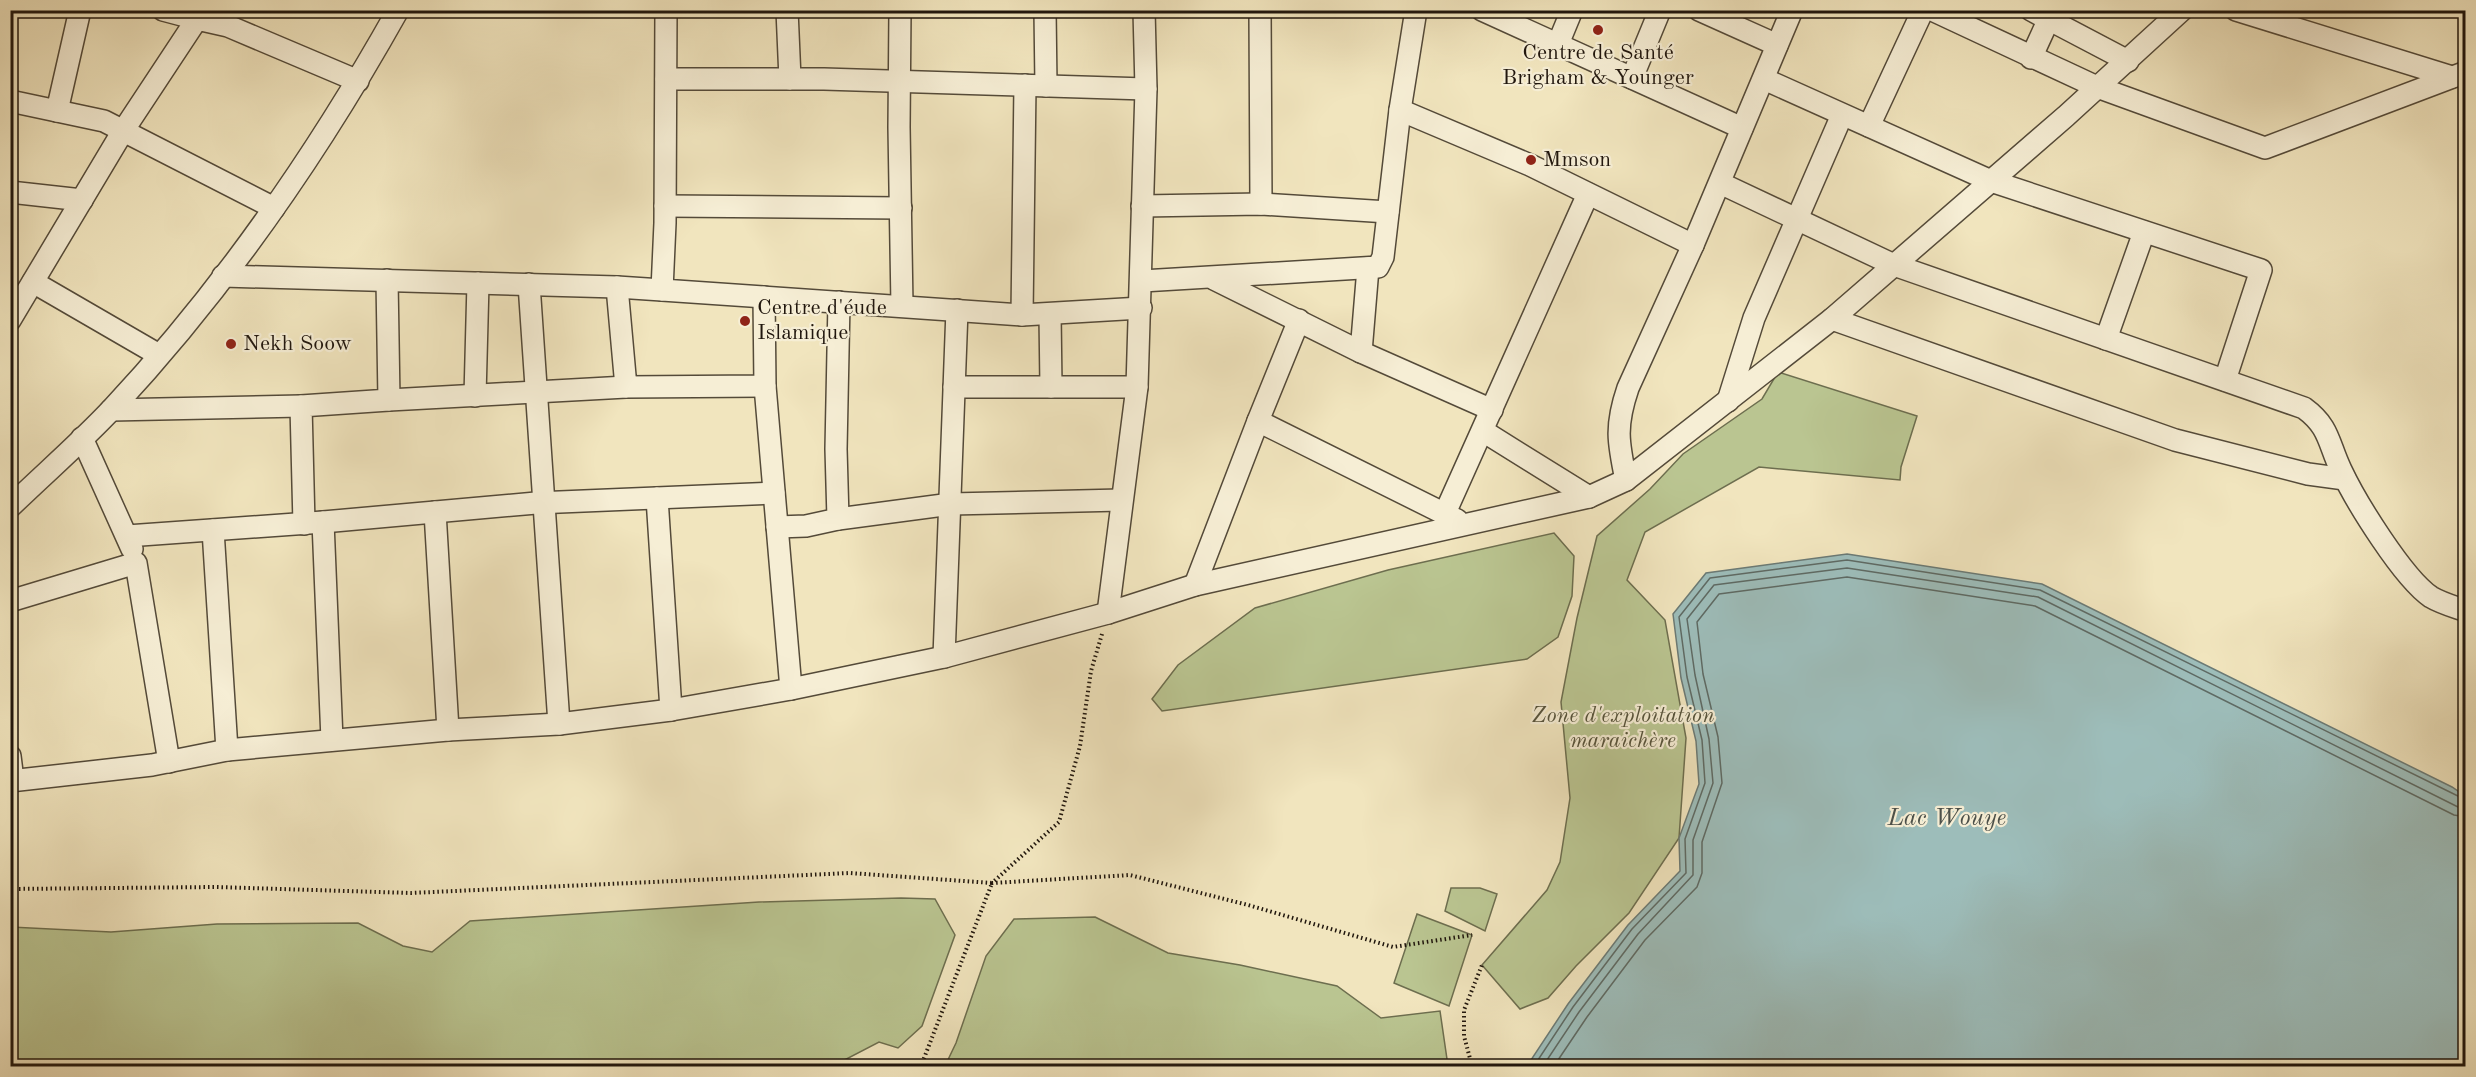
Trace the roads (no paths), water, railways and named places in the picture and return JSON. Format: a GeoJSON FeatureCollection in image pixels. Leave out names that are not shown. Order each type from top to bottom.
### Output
{"type":"FeatureCollection","features":[{"type":"Feature","properties":{"kind":"street"},"geometry":{"type":"LineString","coordinates":[[57,111],[80,10]]}},
{"type":"Feature","properties":{"kind":"street"},"geometry":{"type":"LineString","coordinates":[[163,10],[197,19],[232,18],[358,81]]}},
{"type":"Feature","properties":{"kind":"street"},"geometry":{"type":"LineString","coordinates":[[10,507],[111,410],[223,276],[274,208],[358,81],[399,10]]}},
{"type":"Feature","properties":{"kind":"street"},"geometry":{"type":"LineString","coordinates":[[662,290],[666,10]]}},
{"type":"Feature","properties":{"kind":"street"},"geometry":{"type":"LineString","coordinates":[[787,10],[790,79]]}},
{"type":"Feature","properties":{"kind":"street"},"geometry":{"type":"LineString","coordinates":[[900,10],[902,306]]}},
{"type":"Feature","properties":{"kind":"street"},"geometry":{"type":"LineString","coordinates":[[1045,10],[1046,86]]}},
{"type":"Feature","properties":{"kind":"street"},"geometry":{"type":"LineString","coordinates":[[1108,613],[1137,387],[1142,281],[1146,88],[1144,10]]}},
{"type":"Feature","properties":{"kind":"street"},"geometry":{"type":"LineString","coordinates":[[1260,10],[1261,204]]}},
{"type":"Feature","properties":{"kind":"street"},"geometry":{"type":"LineString","coordinates":[[1142,281],[1378,267],[1381,263],[1400,110],[1416,10]]}},
{"type":"Feature","properties":{"kind":"street"},"geometry":{"type":"LineString","coordinates":[[1482,10],[1742,128]]}},
{"type":"Feature","properties":{"kind":"street"},"geometry":{"type":"LineString","coordinates":[[1558,45],[1572,10]]}},
{"type":"Feature","properties":{"kind":"street"},"geometry":{"type":"LineString","coordinates":[[1632,78],[1660,10]]}},
{"type":"Feature","properties":{"kind":"street"},"geometry":{"type":"LineString","coordinates":[[1699,10],[1777,45]]}},
{"type":"Feature","properties":{"kind":"street"},"geometry":{"type":"LineString","coordinates":[[1626,480],[1618,441],[1621,409],[1628,388],[1720,183],[1792,10]]}},
{"type":"Feature","properties":{"kind":"street"},"geometry":{"type":"LineString","coordinates":[[1869,126],[1923,10]]}},
{"type":"Feature","properties":{"kind":"street"},"geometry":{"type":"LineString","coordinates":[[1932,10],[2097,87],[2265,148],[2459,74]]}},
{"type":"Feature","properties":{"kind":"street"},"geometry":{"type":"LineString","coordinates":[[10,756],[12,780],[169,762],[227,750],[448,730],[559,724],[670,710],[791,689],[944,657],[1108,613],[1195,585],[1589,497],[1626,480],[1832,319],[2128,61],[2182,10]]}},
{"type":"Feature","properties":{"kind":"street"},"geometry":{"type":"LineString","coordinates":[[2236,10],[2459,74]]}},
{"type":"Feature","properties":{"kind":"street"},"geometry":{"type":"LineString","coordinates":[[2031,58],[2044,14],[2128,61]]}},
{"type":"Feature","properties":{"kind":"street"},"geometry":{"type":"LineString","coordinates":[[10,320],[123,131],[197,19]]}},
{"type":"Feature","properties":{"kind":"street"},"geometry":{"type":"LineString","coordinates":[[666,79],[900,81],[1146,88]]}},
{"type":"Feature","properties":{"kind":"street"},"geometry":{"type":"LineString","coordinates":[[1764,79],[1991,181],[2261,270],[2225,380]]}},
{"type":"Feature","properties":{"kind":"street"},"geometry":{"type":"LineString","coordinates":[[1022,315],[1024,85]]}},
{"type":"Feature","properties":{"kind":"street"},"geometry":{"type":"LineString","coordinates":[[10,101],[104,121],[274,208]]}},
{"type":"Feature","properties":{"kind":"street"},"geometry":{"type":"LineString","coordinates":[[1400,110],[1530,165],[1693,245]]}},
{"type":"Feature","properties":{"kind":"street"},"geometry":{"type":"LineString","coordinates":[[1728,401],[1754,318],[1842,115]]}},
{"type":"Feature","properties":{"kind":"street"},"geometry":{"type":"LineString","coordinates":[[1720,183],[1894,265],[2293,403],[2319,420],[2333,446],[2345,478],[2374,527],[2412,581],[2432,598],[2466,611]]}},
{"type":"Feature","properties":{"kind":"street"},"geometry":{"type":"LineString","coordinates":[[10,192],[82,200]]}},
{"type":"Feature","properties":{"kind":"street"},"geometry":{"type":"LineString","coordinates":[[1445,513],[1588,194]]}},
{"type":"Feature","properties":{"kind":"street"},"geometry":{"type":"LineString","coordinates":[[1142,206],[1261,204],[1388,212]]}},
{"type":"Feature","properties":{"kind":"street"},"geometry":{"type":"LineString","coordinates":[[664,206],[901,208]]}},
{"type":"Feature","properties":{"kind":"street"},"geometry":{"type":"LineString","coordinates":[[2106,339],[2144,232]]}},
{"type":"Feature","properties":{"kind":"street"},"geometry":{"type":"LineString","coordinates":[[1361,352],[1368,268]]}},
{"type":"Feature","properties":{"kind":"street"},"geometry":{"type":"LineString","coordinates":[[223,276],[617,287],[1022,315],[1141,308]]}},
{"type":"Feature","properties":{"kind":"street"},"geometry":{"type":"LineString","coordinates":[[1211,277],[1361,352],[1492,410]]}},
{"type":"Feature","properties":{"kind":"street"},"geometry":{"type":"LineString","coordinates":[[387,280],[389,400]]}},
{"type":"Feature","properties":{"kind":"street"},"geometry":{"type":"LineString","coordinates":[[33,282],[159,355]]}},
{"type":"Feature","properties":{"kind":"street"},"geometry":{"type":"LineString","coordinates":[[475,396],[478,283]]}},
{"type":"Feature","properties":{"kind":"street"},"geometry":{"type":"LineString","coordinates":[[528,284],[559,724]]}},
{"type":"Feature","properties":{"kind":"street"},"geometry":{"type":"LineString","coordinates":[[617,287],[626,387]]}},
{"type":"Feature","properties":{"kind":"street"},"geometry":{"type":"LineString","coordinates":[[764,297],[765,386],[791,689]]}},
{"type":"Feature","properties":{"kind":"street"},"geometry":{"type":"LineString","coordinates":[[838,519],[836,449],[839,302]]}},
{"type":"Feature","properties":{"kind":"street"},"geometry":{"type":"LineString","coordinates":[[944,657],[957,310]]}},
{"type":"Feature","properties":{"kind":"street"},"geometry":{"type":"LineString","coordinates":[[1050,314],[1051,387]]}},
{"type":"Feature","properties":{"kind":"street"},"geometry":{"type":"LineString","coordinates":[[1832,319],[2175,440],[2308,474],[2345,478]]}},
{"type":"Feature","properties":{"kind":"street"},"geometry":{"type":"LineString","coordinates":[[1195,585],[1299,320]]}},
{"type":"Feature","properties":{"kind":"street"},"geometry":{"type":"LineString","coordinates":[[111,410],[301,406],[626,387],[765,386]]}},
{"type":"Feature","properties":{"kind":"street"},"geometry":{"type":"LineString","coordinates":[[954,387],[1137,387]]}},
{"type":"Feature","properties":{"kind":"street"},"geometry":{"type":"LineString","coordinates":[[301,406],[332,740]]}},
{"type":"Feature","properties":{"kind":"street"},"geometry":{"type":"LineString","coordinates":[[1258,422],[1468,525]]}},
{"type":"Feature","properties":{"kind":"street"},"geometry":{"type":"LineString","coordinates":[[1483,431],[1589,497]]}},
{"type":"Feature","properties":{"kind":"street"},"geometry":{"type":"LineString","coordinates":[[82,438],[127,536],[136,563],[169,762]]}},
{"type":"Feature","properties":{"kind":"street"},"geometry":{"type":"LineString","coordinates":[[127,536],[544,503],[774,494]]}},
{"type":"Feature","properties":{"kind":"street"},"geometry":{"type":"LineString","coordinates":[[657,498],[670,710]]}},
{"type":"Feature","properties":{"kind":"street"},"geometry":{"type":"LineString","coordinates":[[777,527],[806,526],[838,519],[951,504],[1121,500]]}},
{"type":"Feature","properties":{"kind":"street"},"geometry":{"type":"LineString","coordinates":[[435,512],[448,730]]}},
{"type":"Feature","properties":{"kind":"street"},"geometry":{"type":"LineString","coordinates":[[213,530],[227,750]]}},
{"type":"Feature","properties":{"kind":"street"},"geometry":{"type":"LineString","coordinates":[[10,601],[136,563]]}},
{"type":"Feature","properties":{"kind":"water","name":"Lac Wouye"},"geometry":{"type":"Polygon","coordinates":[[[1847,554],[2042,584],[2452,787],[2465,796],[2465,1066],[1527,1066],[1568,1004],[1628,925],[1680,871],[1679,838],[1699,784],[1696,741],[1681,678],[1673,614],[1706,573],[1847,554]]]}},
{"type":"Feature","properties":{"kind":"place","name":"Centre de Santé Brigham & Younger"},"geometry":{"type":"Point","coordinates":[1598,30]}},
{"type":"Feature","properties":{"kind":"place","name":"Mmson"},"geometry":{"type":"Point","coordinates":[1531,160]}},
{"type":"Feature","properties":{"kind":"place","name":"Centre d'éude Islamique"},"geometry":{"type":"Point","coordinates":[745,321]}},
{"type":"Feature","properties":{"kind":"place","name":"Nekh Soow"},"geometry":{"type":"Point","coordinates":[231,344]}},
{"type":"Feature","properties":{"kind":"park label","name":"Zone d'exploitation maraichère"},"geometry":{"type":"Point","coordinates":[1623,728]}}]}
